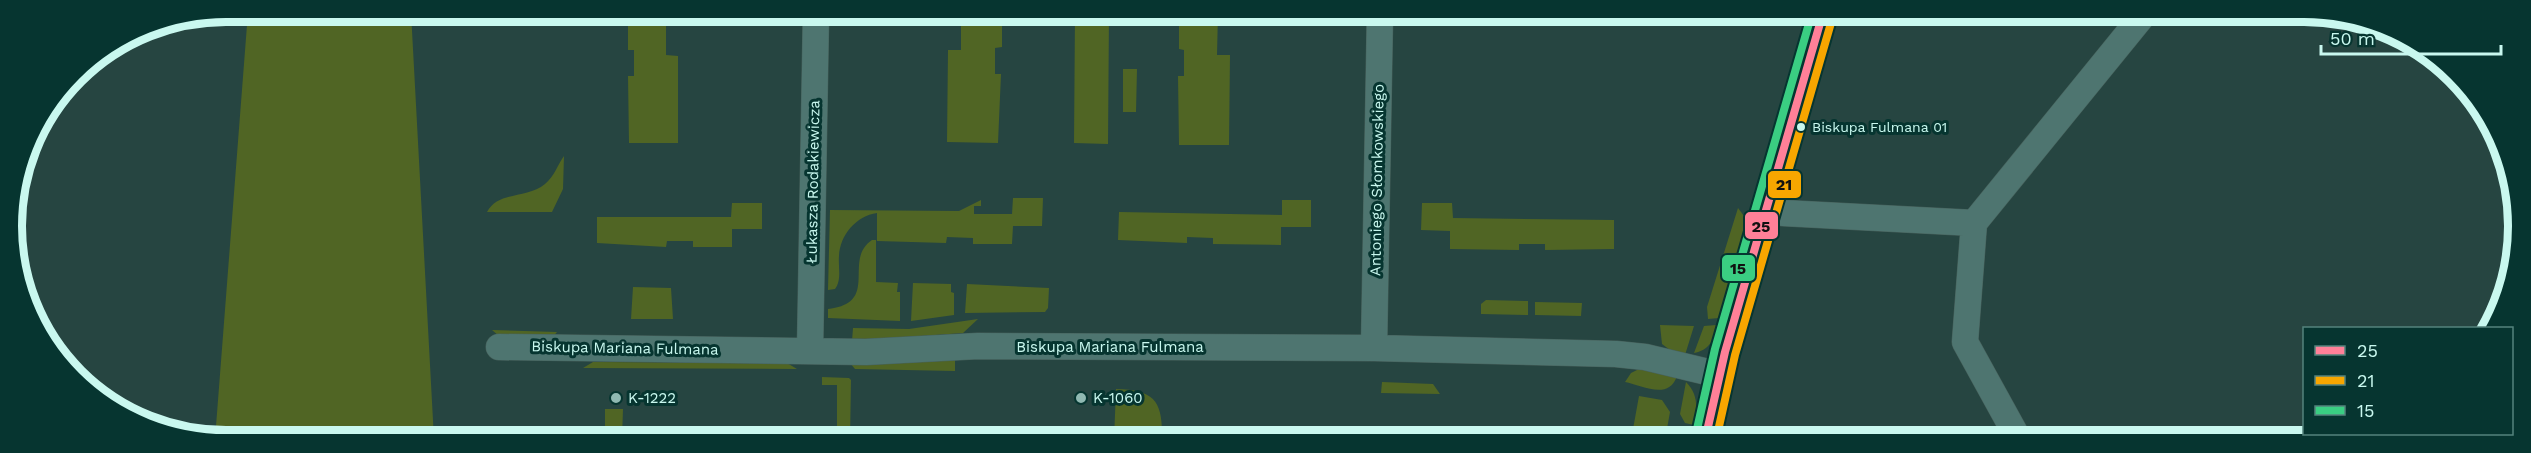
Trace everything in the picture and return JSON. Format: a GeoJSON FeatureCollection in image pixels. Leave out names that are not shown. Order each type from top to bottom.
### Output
{"type":"FeatureCollection","features":[{"type":"Feature","properties":{"kind":"street","name":"Łukasza Rodakiewicza"},"geometry":{"type":"LineString","coordinates":[[810,351],[816,23]]}},
{"type":"Feature","properties":{"kind":"street","name":"Antoniego Słomkowskiego"},"geometry":{"type":"LineString","coordinates":[[1374,348],[1380,23]]}},
{"type":"Feature","properties":{"kind":"street"},"geometry":{"type":"LineString","coordinates":[[1707,430],[1720,375],[1820,23]]}},
{"type":"Feature","properties":{"kind":"street"},"geometry":{"type":"LineString","coordinates":[[2013,430],[1965,342],[1974,223],[2137,23]]}},
{"type":"Feature","properties":{"kind":"street"},"geometry":{"type":"LineString","coordinates":[[1767,207],[1783,213],[1974,223]]}},
{"type":"Feature","properties":{"kind":"street","name":"Biskupa Mariana Fulmana"},"geometry":{"type":"LineString","coordinates":[[499,346],[866,352],[978,346],[1374,348],[1616,354],[1645,357],[1720,375]]}},
{"type":"Feature","properties":{"kind":"green space"},"geometry":{"type":"Polygon","coordinates":[[[247,23],[412,23],[434,430],[216,430],[247,23]]]}},
{"type":"Feature","properties":{"kind":"green space"},"geometry":{"type":"Polygon","coordinates":[[[628,23],[666,23],[666,55],[678,56],[678,143],[629,143],[628,76],[634,76],[634,50],[628,50],[628,23]]]}},
{"type":"Feature","properties":{"kind":"green space"},"geometry":{"type":"Polygon","coordinates":[[[961,23],[1002,23],[1002,47],[995,48],[995,74],[1001,74],[998,143],[947,142],[948,50],[961,50],[961,23]]]}},
{"type":"Feature","properties":{"kind":"green space"},"geometry":{"type":"Polygon","coordinates":[[[1075,23],[1109,23],[1108,144],[1074,143],[1075,23]]]}},
{"type":"Feature","properties":{"kind":"green space"},"geometry":{"type":"Polygon","coordinates":[[[1179,23],[1218,23],[1217,55],[1230,55],[1229,145],[1179,145],[1178,76],[1184,76],[1184,50],[1179,49],[1179,23]]]}},
{"type":"Feature","properties":{"kind":"green space"},"geometry":{"type":"Polygon","coordinates":[[[1123,69],[1137,69],[1136,112],[1123,112],[1123,69]]]}},
{"type":"Feature","properties":{"kind":"green space"},"geometry":{"type":"Polygon","coordinates":[[[564,156],[563,189],[552,212],[487,212],[498,201],[530,192],[545,184],[564,156]]]}},
{"type":"Feature","properties":{"kind":"green space"},"geometry":{"type":"Polygon","coordinates":[[[1013,198],[1043,198],[1042,226],[1013,226],[1012,244],[973,244],[973,238],[947,237],[946,243],[877,241],[877,213],[862,218],[850,228],[842,241],[838,282],[835,289],[828,290],[830,210],[959,211],[981,200],[981,206],[974,206],[974,214],[1012,214],[1013,198]]]}},
{"type":"Feature","properties":{"kind":"green space"},"geometry":{"type":"Polygon","coordinates":[[[1282,200],[1311,200],[1311,227],[1281,227],[1281,245],[1213,244],[1213,238],[1187,237],[1187,243],[1118,240],[1119,212],[1282,215],[1282,200]]]}},
{"type":"Feature","properties":{"kind":"green space"},"geometry":{"type":"Polygon","coordinates":[[[732,203],[762,203],[762,229],[732,229],[732,247],[693,247],[693,241],[667,241],[666,247],[597,243],[597,217],[731,217],[732,203]]]}},
{"type":"Feature","properties":{"kind":"green space"},"geometry":{"type":"Polygon","coordinates":[[[1422,203],[1452,203],[1453,218],[1614,220],[1614,249],[1545,250],[1545,244],[1519,244],[1519,250],[1450,249],[1450,231],[1421,230],[1422,203]]]}},
{"type":"Feature","properties":{"kind":"green space"},"geometry":{"type":"Polygon","coordinates":[[[1738,208],[1744,216],[1746,229],[1719,318],[1708,319],[1707,307],[1738,208]]]}},
{"type":"Feature","properties":{"kind":"green space"},"geometry":{"type":"Polygon","coordinates":[[[872,240],[876,240],[876,282],[898,283],[900,321],[828,318],[828,309],[844,305],[853,298],[859,280],[860,258],[864,248],[872,240]]]}},
{"type":"Feature","properties":{"kind":"green space"},"geometry":{"type":"Polygon","coordinates":[[[913,283],[951,284],[951,292],[954,293],[954,315],[911,321],[913,283]]]}},
{"type":"Feature","properties":{"kind":"green space"},"geometry":{"type":"Polygon","coordinates":[[[967,284],[1049,288],[1048,308],[1045,312],[965,313],[967,284]]]}},
{"type":"Feature","properties":{"kind":"green space"},"geometry":{"type":"Polygon","coordinates":[[[633,287],[671,288],[673,319],[631,319],[633,287]]]}},
{"type":"Feature","properties":{"kind":"green space"},"geometry":{"type":"Polygon","coordinates":[[[1486,300],[1528,301],[1528,315],[1481,314],[1481,304],[1486,300]]]}},
{"type":"Feature","properties":{"kind":"green space"},"geometry":{"type":"Polygon","coordinates":[[[1535,302],[1582,303],[1581,316],[1535,315],[1535,302]]]}},
{"type":"Feature","properties":{"kind":"green space"},"geometry":{"type":"Polygon","coordinates":[[[978,319],[963,333],[852,341],[853,328],[909,329],[978,319]]]}},
{"type":"Feature","properties":{"kind":"green space"},"geometry":{"type":"Polygon","coordinates":[[[1660,325],[1694,326],[1685,355],[1674,353],[1662,344],[1660,325]]]}},
{"type":"Feature","properties":{"kind":"green space"},"geometry":{"type":"Polygon","coordinates":[[[1716,325],[1715,335],[1707,347],[1694,353],[1704,326],[1716,325]]]}},
{"type":"Feature","properties":{"kind":"green space"},"geometry":{"type":"Polygon","coordinates":[[[492,330],[557,332],[552,338],[499,336],[492,330]]]}},
{"type":"Feature","properties":{"kind":"green space"},"geometry":{"type":"Polygon","coordinates":[[[955,356],[955,371],[855,369],[850,363],[955,356]]]}},
{"type":"Feature","properties":{"kind":"green space"},"geometry":{"type":"Polygon","coordinates":[[[593,362],[787,363],[797,369],[583,368],[593,362]]]}},
{"type":"Feature","properties":{"kind":"green space"},"geometry":{"type":"Polygon","coordinates":[[[1639,369],[1677,376],[1673,384],[1661,390],[1625,382],[1631,373],[1639,369]]]}},
{"type":"Feature","properties":{"kind":"green space"},"geometry":{"type":"Polygon","coordinates":[[[822,377],[851,380],[850,430],[837,430],[837,385],[822,385],[822,377]]]}},
{"type":"Feature","properties":{"kind":"green space"},"geometry":{"type":"Polygon","coordinates":[[[1382,382],[1433,384],[1440,394],[1381,393],[1382,382]]]}},
{"type":"Feature","properties":{"kind":"green space"},"geometry":{"type":"Polygon","coordinates":[[[1686,382],[1695,397],[1694,425],[1685,423],[1680,414],[1686,382]]]}},
{"type":"Feature","properties":{"kind":"green space"},"geometry":{"type":"Polygon","coordinates":[[[1116,389],[1140,392],[1154,400],[1161,416],[1162,430],[1114,430],[1116,389]]]}},
{"type":"Feature","properties":{"kind":"green space"},"geometry":{"type":"Polygon","coordinates":[[[1639,396],[1662,400],[1670,412],[1667,430],[1633,430],[1639,396]]]}},
{"type":"Feature","properties":{"kind":"green space"},"geometry":{"type":"Polygon","coordinates":[[[605,409],[623,409],[622,430],[605,430],[605,409]]]}},
{"type":"Feature","properties":{"kind":"transit line","name":"15"},"geometry":{"type":"LineString","coordinates":[[1697,430],[1715,349],[1809,23]]}},
{"type":"Feature","properties":{"kind":"transit line","name":"25"},"geometry":{"type":"LineString","coordinates":[[1707,430],[1725,352],[1820,23]]}},
{"type":"Feature","properties":{"kind":"transit line","name":"21"},"geometry":{"type":"LineString","coordinates":[[1718,430],[1735,355],[1831,23]]}},
{"type":"Feature","properties":{"kind":"place","name":"Biskupa Fulmana 01"},"geometry":{"type":"Point","coordinates":[1801,127]}},
{"type":"Feature","properties":{"kind":"place","name":"K-1222"},"geometry":{"type":"Point","coordinates":[616,398]}},
{"type":"Feature","properties":{"kind":"place","name":"K-1060"},"geometry":{"type":"Point","coordinates":[1081,398]}}]}
